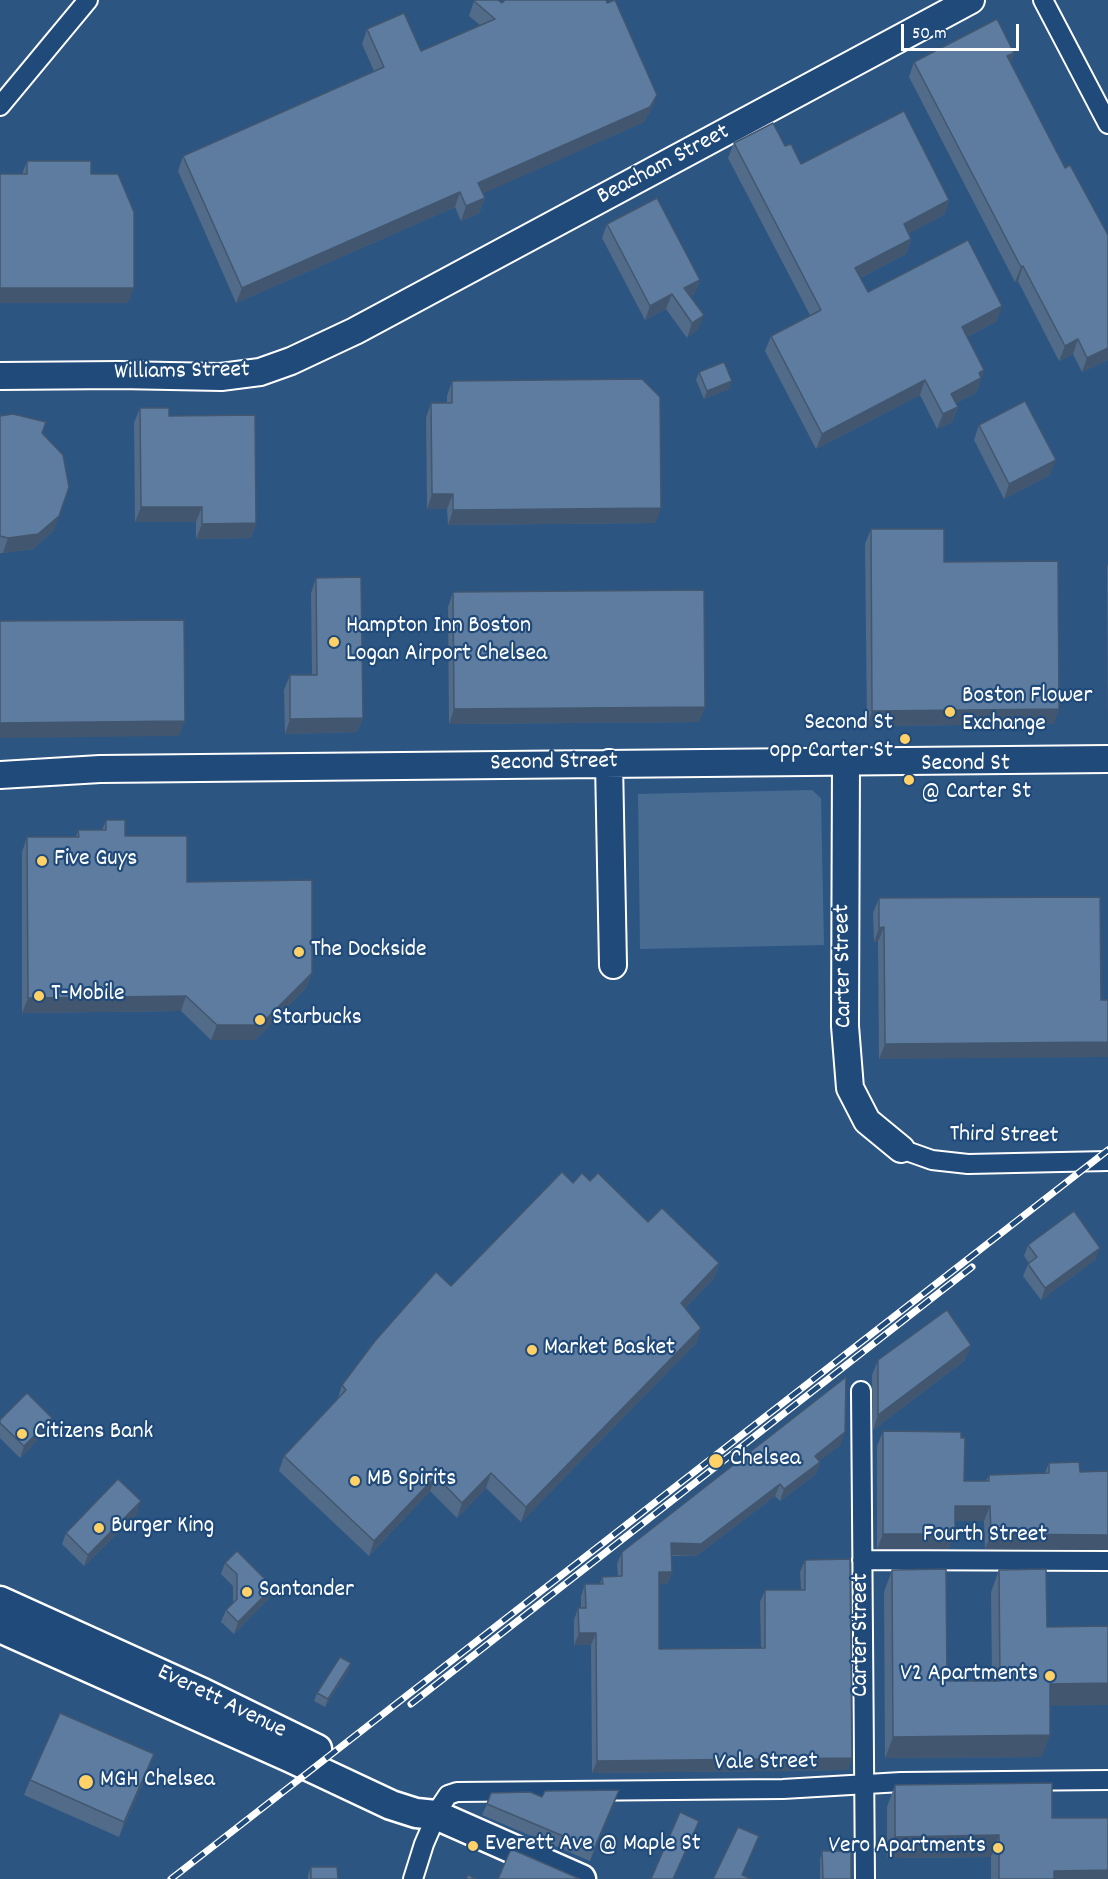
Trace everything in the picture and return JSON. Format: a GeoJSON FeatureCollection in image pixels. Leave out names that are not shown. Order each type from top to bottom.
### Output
{"type":"FeatureCollection","features":[{"type":"Feature","properties":{"kind":"main road","name":"Beacham Street"},"geometry":{"type":"LineString","coordinates":[[355,331],[971,0]]}},
{"type":"Feature","properties":{"kind":"main road","name":"Williams Street"},"geometry":{"type":"LineString","coordinates":[[0,376],[221,377],[241,375],[260,372],[283,364],[355,331]]}},
{"type":"Feature","properties":{"kind":"main road","name":"Second Street"},"geometry":{"type":"LineString","coordinates":[[0,775],[100,769],[1108,759]]}},
{"type":"Feature","properties":{"kind":"main road","name":"Carter Street"},"geometry":{"type":"LineString","coordinates":[[846,762],[844,1026],[850,1088],[867,1121],[901,1149]]}},
{"type":"Feature","properties":{"kind":"main road"},"geometry":{"type":"LineString","coordinates":[[609,763],[613,964]]}},
{"type":"Feature","properties":{"kind":"main road","name":"Everett Avenue"},"geometry":{"type":"LineString","coordinates":[[0,1601],[157,1671],[399,1787],[422,1800],[436,1815]]}},
{"type":"Feature","properties":{"kind":"main road","name":"Everett Avenue"},"geometry":{"type":"LineString","coordinates":[[0,1628],[391,1804],[416,1814],[436,1815],[581,1879]]}},
{"type":"Feature","properties":{"kind":"street"},"geometry":{"type":"LineString","coordinates":[[0,106],[88,0]]}},
{"type":"Feature","properties":{"kind":"street"},"geometry":{"type":"LineString","coordinates":[[1042,0],[1108,124]]}},
{"type":"Feature","properties":{"kind":"street","name":"Third Street"},"geometry":{"type":"LineString","coordinates":[[901,1149],[932,1160],[968,1164],[1108,1161]]}},
{"type":"Feature","properties":{"kind":"street","name":"Carter Street"},"geometry":{"type":"LineString","coordinates":[[861,1391],[866,1879]]}},
{"type":"Feature","properties":{"kind":"street","name":"Fourth Street"},"geometry":{"type":"LineString","coordinates":[[862,1560],[1108,1561]]}},
{"type":"Feature","properties":{"kind":"street","name":"Vale Street"},"geometry":{"type":"LineString","coordinates":[[413,1879],[436,1815],[448,1795],[457,1792],[801,1789],[864,1785],[1108,1780]]}},
{"type":"Feature","properties":{"kind":"shaded area"},"geometry":{"type":"Polygon","coordinates":[[[812,790],[821,798],[824,945],[640,949],[638,794],[812,790]]]}},
{"type":"Feature","properties":{"kind":"building"},"geometry":{"type":"Polygon","coordinates":[[[475,0],[498,0],[502,3],[505,0],[606,0],[607,3],[615,0],[657,95],[650,107],[478,183],[485,198],[466,206],[460,192],[242,288],[183,156],[384,67],[367,29],[404,13],[421,51],[495,19],[475,0]]]}},
{"type":"Feature","properties":{"kind":"building"},"geometry":{"type":"Polygon","coordinates":[[[997,19],[1014,53],[1007,56],[1065,168],[1070,165],[1108,235],[1108,348],[1087,358],[1078,339],[1065,346],[914,62],[997,19]]]}},
{"type":"Feature","properties":{"kind":"building"},"geometry":{"type":"Polygon","coordinates":[[[904,111],[949,200],[904,224],[911,239],[855,268],[868,292],[968,240],[1002,306],[962,327],[984,370],[979,373],[981,378],[951,394],[958,407],[943,414],[925,380],[822,434],[771,336],[821,310],[734,143],[773,123],[785,146],[791,144],[801,164],[904,111]]]}},
{"type":"Feature","properties":{"kind":"building"},"geometry":{"type":"Polygon","coordinates":[[[27,161],[91,161],[91,174],[118,174],[134,212],[134,288],[0,288],[0,174],[27,174],[27,161]]]}},
{"type":"Feature","properties":{"kind":"building"},"geometry":{"type":"Polygon","coordinates":[[[657,198],[700,280],[684,288],[704,315],[692,323],[672,294],[650,306],[607,224],[657,198]]]}},
{"type":"Feature","properties":{"kind":"building"},"geometry":{"type":"Polygon","coordinates":[[[724,362],[732,381],[707,391],[699,372],[724,362]]]}},
{"type":"Feature","properties":{"kind":"building"},"geometry":{"type":"Polygon","coordinates":[[[642,379],[660,397],[661,508],[453,510],[453,494],[432,494],[431,403],[452,403],[452,381],[642,379]]]}},
{"type":"Feature","properties":{"kind":"building"},"geometry":{"type":"Polygon","coordinates":[[[1025,401],[1056,460],[1009,484],[979,425],[1025,401]]]}},
{"type":"Feature","properties":{"kind":"building"},"geometry":{"type":"Polygon","coordinates":[[[140,408],[169,408],[169,416],[255,415],[256,523],[202,524],[202,507],[141,507],[140,408]]]}},
{"type":"Feature","properties":{"kind":"building"},"geometry":{"type":"Polygon","coordinates":[[[13,414],[46,422],[42,433],[63,455],[69,487],[59,516],[38,534],[8,538],[0,536],[0,416],[13,414]]]}},
{"type":"Feature","properties":{"kind":"building"},"geometry":{"type":"Polygon","coordinates":[[[871,529],[944,529],[944,562],[1058,561],[1059,709],[872,711],[871,529]]]}},
{"type":"Feature","properties":{"kind":"building","name":"Hampton Inn Boston Logan Airport Chelsea"},"geometry":{"type":"Polygon","coordinates":[[[361,577],[363,718],[290,719],[290,675],[317,675],[316,578],[361,577]]]}},
{"type":"Feature","properties":{"kind":"building"},"geometry":{"type":"Polygon","coordinates":[[[704,590],[705,707],[454,709],[453,592],[704,590]]]}},
{"type":"Feature","properties":{"kind":"building"},"geometry":{"type":"Polygon","coordinates":[[[184,620],[185,721],[0,723],[0,621],[184,620]]]}},
{"type":"Feature","properties":{"kind":"building"},"geometry":{"type":"Polygon","coordinates":[[[106,820],[125,820],[125,836],[187,836],[187,882],[312,880],[312,973],[260,1025],[217,1025],[186,996],[28,998],[27,837],[79,837],[78,830],[106,830],[106,820]]]}},
{"type":"Feature","properties":{"kind":"building"},"geometry":{"type":"Polygon","coordinates":[[[1100,897],[1101,1000],[1108,1000],[1108,1042],[885,1044],[884,927],[879,928],[879,898],[1100,897]]]}},
{"type":"Feature","properties":{"kind":"building","name":"Market Basket"},"geometry":{"type":"Polygon","coordinates":[[[562,1172],[573,1183],[582,1173],[590,1181],[598,1173],[648,1222],[662,1208],[719,1263],[681,1303],[701,1328],[526,1507],[491,1473],[462,1503],[436,1476],[374,1541],[284,1456],[346,1390],[342,1385],[375,1341],[436,1272],[451,1286],[562,1172]]]}},
{"type":"Feature","properties":{"kind":"building"},"geometry":{"type":"Polygon","coordinates":[[[1074,1211],[1100,1248],[1045,1288],[1028,1264],[1037,1257],[1028,1245],[1074,1211]]]}},
{"type":"Feature","properties":{"kind":"building"},"geometry":{"type":"Polygon","coordinates":[[[947,1310],[971,1345],[878,1415],[878,1360],[947,1310]]]}},
{"type":"Feature","properties":{"kind":"building"},"geometry":{"type":"Polygon","coordinates":[[[846,1377],[845,1432],[815,1456],[820,1462],[784,1489],[780,1484],[701,1544],[671,1543],[672,1572],[659,1572],[659,1649],[765,1648],[765,1590],[805,1590],[805,1560],[850,1559],[852,1758],[597,1761],[596,1633],[579,1633],[578,1608],[586,1608],[585,1584],[603,1584],[602,1577],[622,1576],[622,1552],[846,1377]]]}},
{"type":"Feature","properties":{"kind":"building","name":"Citizens Bank"},"geometry":{"type":"Polygon","coordinates":[[[27,1393],[52,1418],[24,1446],[0,1423],[0,1420],[27,1393]]]}},
{"type":"Feature","properties":{"kind":"building"},"geometry":{"type":"Polygon","coordinates":[[[883,1431],[961,1432],[961,1438],[965,1438],[964,1481],[989,1481],[989,1475],[1049,1473],[1049,1463],[1079,1462],[1080,1472],[1108,1471],[1108,1535],[991,1534],[990,1506],[955,1506],[955,1534],[883,1534],[883,1431]]]}},
{"type":"Feature","properties":{"kind":"building","name":"Burger King"},"geometry":{"type":"Polygon","coordinates":[[[118,1479],[141,1501],[88,1555],[66,1533],[118,1479]]]}},
{"type":"Feature","properties":{"kind":"building"},"geometry":{"type":"Polygon","coordinates":[[[237,1551],[273,1587],[238,1622],[226,1610],[237,1599],[237,1574],[225,1563],[237,1551]]]}},
{"type":"Feature","properties":{"kind":"building","name":"V2 Apartments"},"geometry":{"type":"Polygon","coordinates":[[[946,1569],[947,1681],[1000,1681],[999,1570],[1046,1569],[1047,1627],[1108,1626],[1108,1683],[1050,1684],[1050,1735],[893,1737],[892,1570],[946,1569]]]}},
{"type":"Feature","properties":{"kind":"building"},"geometry":{"type":"Polygon","coordinates":[[[340,1657],[351,1663],[328,1699],[317,1693],[340,1657]]]}},
{"type":"Feature","properties":{"kind":"building","name":"MGH Chelsea"},"geometry":{"type":"Polygon","coordinates":[[[60,1713],[154,1754],[124,1822],[30,1780],[60,1713]]]}},
{"type":"Feature","properties":{"kind":"building","name":"Vero Apartments"},"geometry":{"type":"Polygon","coordinates":[[[1052,1783],[1052,1818],[1108,1818],[1108,1870],[1054,1871],[1054,1879],[999,1879],[999,1835],[895,1837],[895,1785],[1052,1783]]]}},
{"type":"Feature","properties":{"kind":"building"},"geometry":{"type":"Polygon","coordinates":[[[619,1790],[594,1849],[487,1804],[491,1793],[530,1792],[542,1797],[545,1791],[619,1790]]]}},
{"type":"Feature","properties":{"kind":"building"},"geometry":{"type":"Polygon","coordinates":[[[680,1812],[699,1821],[673,1879],[651,1879],[680,1812]]]}},
{"type":"Feature","properties":{"kind":"building"},"geometry":{"type":"Polygon","coordinates":[[[738,1827],[759,1836],[742,1875],[752,1879],[713,1879],[738,1827]]]}},
{"type":"Feature","properties":{"kind":"building"},"geometry":{"type":"Polygon","coordinates":[[[511,1849],[580,1879],[498,1879],[511,1849]]]}},
{"type":"Feature","properties":{"kind":"building"},"geometry":{"type":"Polygon","coordinates":[[[822,1851],[851,1851],[851,1879],[823,1879],[822,1851]]]}},
{"type":"Feature","properties":{"kind":"building"},"geometry":{"type":"Polygon","coordinates":[[[311,1867],[337,1867],[338,1879],[311,1879],[311,1867]]]}},
{"type":"Feature","properties":{"kind":"railway"},"geometry":{"type":"LineString","coordinates":[[171,1879],[1108,1150]]}},
{"type":"Feature","properties":{"kind":"railway"},"geometry":{"type":"LineString","coordinates":[[411,1704],[972,1267]]}},
{"type":"Feature","properties":{"kind":"place","name":"Hampton Inn Boston Logan Airport Chelsea"},"geometry":{"type":"Point","coordinates":[334,642]}},
{"type":"Feature","properties":{"kind":"place","name":"Boston Flower Exchange"},"geometry":{"type":"Point","coordinates":[950,712]}},
{"type":"Feature","properties":{"kind":"place","name":"Second St opp Carter St"},"geometry":{"type":"Point","coordinates":[905,739]}},
{"type":"Feature","properties":{"kind":"place","name":"Second St @ Carter St"},"geometry":{"type":"Point","coordinates":[909,780]}},
{"type":"Feature","properties":{"kind":"place","name":"Five Guys"},"geometry":{"type":"Point","coordinates":[42,861]}},
{"type":"Feature","properties":{"kind":"place","name":"The Dockside"},"geometry":{"type":"Point","coordinates":[299,952]}},
{"type":"Feature","properties":{"kind":"place","name":"T-Mobile"},"geometry":{"type":"Point","coordinates":[39,996]}},
{"type":"Feature","properties":{"kind":"place","name":"Starbucks"},"geometry":{"type":"Point","coordinates":[260,1020]}},
{"type":"Feature","properties":{"kind":"place","name":"Market Basket"},"geometry":{"type":"Point","coordinates":[532,1350]}},
{"type":"Feature","properties":{"kind":"place","name":"Citizens Bank"},"geometry":{"type":"Point","coordinates":[22,1434]}},
{"type":"Feature","properties":{"kind":"place","name":"Chelsea"},"geometry":{"type":"Point","coordinates":[716,1461]}},
{"type":"Feature","properties":{"kind":"place","name":"MB Spirits"},"geometry":{"type":"Point","coordinates":[355,1481]}},
{"type":"Feature","properties":{"kind":"place","name":"Burger King"},"geometry":{"type":"Point","coordinates":[99,1528]}},
{"type":"Feature","properties":{"kind":"place","name":"Santander"},"geometry":{"type":"Point","coordinates":[247,1592]}},
{"type":"Feature","properties":{"kind":"place","name":"V2 Apartments"},"geometry":{"type":"Point","coordinates":[1050,1676]}},
{"type":"Feature","properties":{"kind":"place","name":"MGH Chelsea"},"geometry":{"type":"Point","coordinates":[86,1782]}},
{"type":"Feature","properties":{"kind":"place","name":"Everett Ave @ Maple St"},"geometry":{"type":"Point","coordinates":[473,1846]}},
{"type":"Feature","properties":{"kind":"place","name":"Vero Apartments"},"geometry":{"type":"Point","coordinates":[998,1848]}}]}
